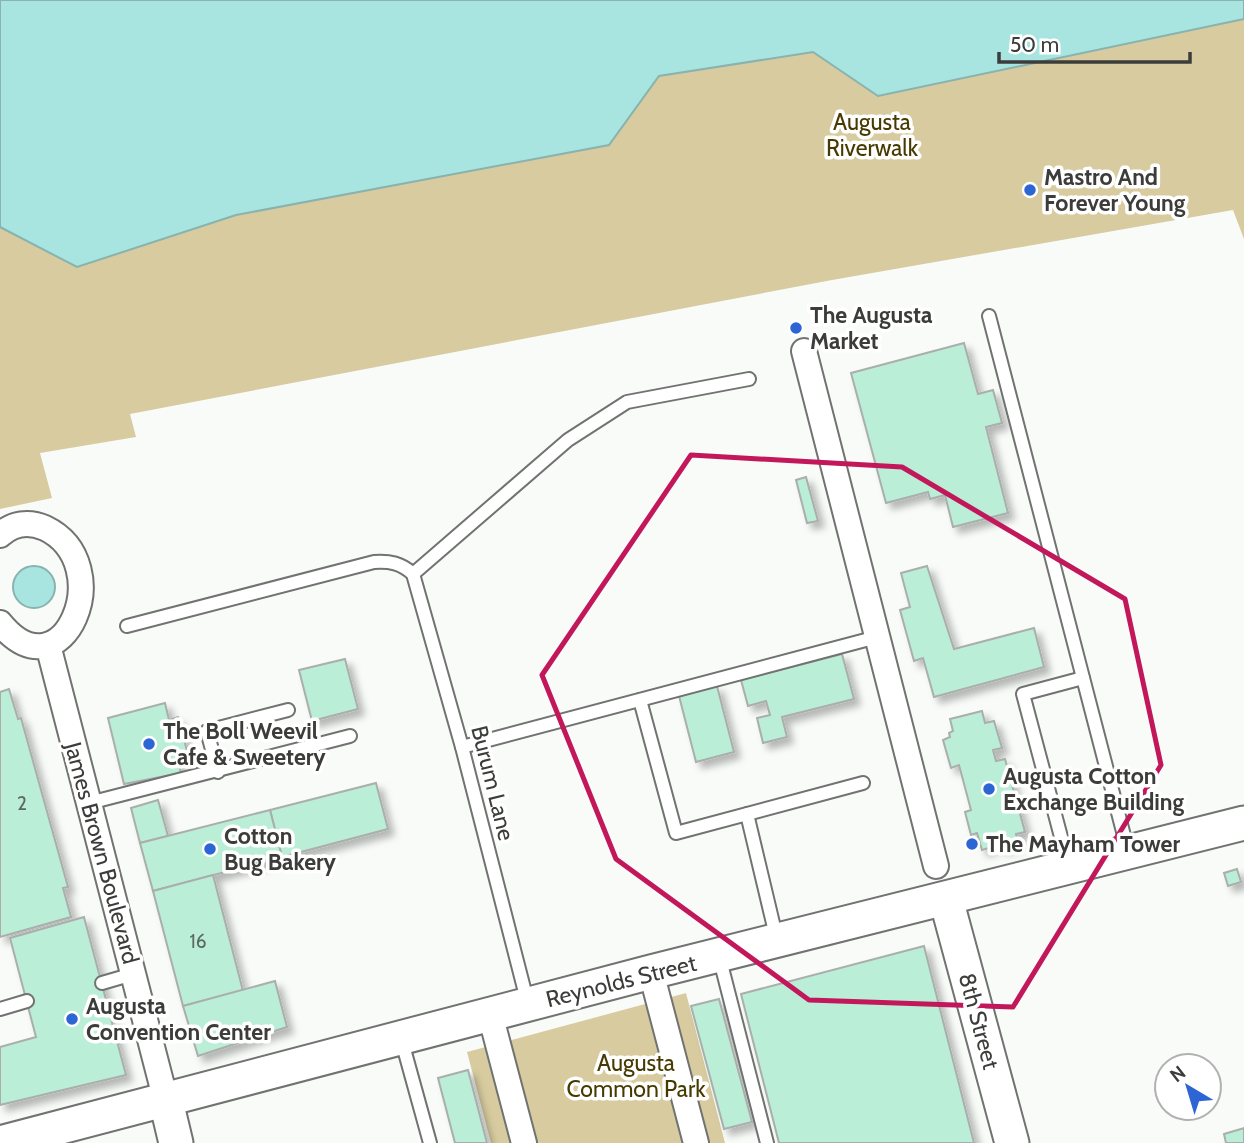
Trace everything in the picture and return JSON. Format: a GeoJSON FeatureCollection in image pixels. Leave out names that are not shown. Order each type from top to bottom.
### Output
{"type":"FeatureCollection","features":[{"type":"Feature","properties":{"kind":"main road","name":"Reynolds Street"},"geometry":{"type":"LineString","coordinates":[[0,1143],[651,972],[1244,823]]}},
{"type":"Feature","properties":{"kind":"main road","name":"8th Street"},"geometry":{"type":"LineString","coordinates":[[946,899],[1012,1143]]}},
{"type":"Feature","properties":{"kind":"main road","name":"James Brown Boulevard"},"geometry":{"type":"LineString","coordinates":[[166,1101],[176,1143]]}},
{"type":"Feature","properties":{"kind":"street"},"geometry":{"type":"LineString","coordinates":[[804,351],[936,866]]}},
{"type":"Feature","properties":{"kind":"street"},"geometry":{"type":"LineString","coordinates":[[0,535],[16,524],[37,525],[57,536],[71,552],[81,583],[78,614],[67,633],[48,645],[27,644],[0,623]]}},
{"type":"Feature","properties":{"kind":"street","name":"James Brown Boulevard"},"geometry":{"type":"LineString","coordinates":[[48,645],[166,1101]]}},
{"type":"Feature","properties":{"kind":"street"},"geometry":{"type":"LineString","coordinates":[[651,972],[696,1143]]}},
{"type":"Feature","properties":{"kind":"street"},"geometry":{"type":"LineString","coordinates":[[490,1014],[524,1143]]}},
{"type":"Feature","properties":{"kind":"lane"},"geometry":{"type":"LineString","coordinates":[[989,316],[1128,852]]}},
{"type":"Feature","properties":{"kind":"lane"},"geometry":{"type":"LineString","coordinates":[[127,626],[374,562],[389,561],[404,566],[413,574],[568,440],[627,402],[749,379]]}},
{"type":"Feature","properties":{"kind":"lane","name":"Burum Lane"},"geometry":{"type":"LineString","coordinates":[[413,574],[463,747],[528,1005]]}},
{"type":"Feature","properties":{"kind":"lane"},"geometry":{"type":"LineString","coordinates":[[463,747],[877,637]]}},
{"type":"Feature","properties":{"kind":"lane"},"geometry":{"type":"LineString","coordinates":[[1069,867],[1023,694],[1083,678]]}},
{"type":"Feature","properties":{"kind":"lane"},"geometry":{"type":"LineString","coordinates":[[640,700],[676,833],[863,783]]}},
{"type":"Feature","properties":{"kind":"lane"},"geometry":{"type":"LineString","coordinates":[[218,772],[207,731],[288,710]]}},
{"type":"Feature","properties":{"kind":"lane"},"geometry":{"type":"LineString","coordinates":[[89,803],[350,736]]}},
{"type":"Feature","properties":{"kind":"lane"},"geometry":{"type":"LineString","coordinates":[[747,814],[777,940]]}},
{"type":"Feature","properties":{"kind":"lane"},"geometry":{"type":"LineString","coordinates":[[719,955],[767,1143]]}},
{"type":"Feature","properties":{"kind":"lane"},"geometry":{"type":"LineString","coordinates":[[102,983],[133,974]]}},
{"type":"Feature","properties":{"kind":"lane"},"geometry":{"type":"LineString","coordinates":[[0,1009],[27,1001]]}},
{"type":"Feature","properties":{"kind":"lane"},"geometry":{"type":"LineString","coordinates":[[401,1038],[430,1143]]}},
{"type":"Feature","properties":{"kind":"highlighted area"},"geometry":{"type":"Polygon","coordinates":[[[691,455],[902,467],[1125,599],[1161,765],[1013,1007],[809,1000],[616,859],[542,675],[691,455]]]}},
{"type":"Feature","properties":{"kind":"green space","name":"Augusta Riverwalk"},"geometry":{"type":"Polygon","coordinates":[[[1244,0],[1244,239],[1233,210],[832,280],[130,414],[136,437],[40,453],[52,498],[0,509],[0,227],[77,267],[236,215],[616,51],[1244,0]]]}},
{"type":"Feature","properties":{"kind":"green space","name":"Augusta Common Park"},"geometry":{"type":"Polygon","coordinates":[[[686,993],[725,1143],[491,1143],[467,1052],[686,993]]]}},
{"type":"Feature","properties":{"kind":"water"},"geometry":{"type":"Polygon","coordinates":[[[0,0],[1244,0],[1244,19],[878,96],[813,52],[659,76],[609,145],[236,215],[77,267],[0,227],[0,0]]]}},
{"type":"Feature","properties":{"kind":"water"},"geometry":{"type":"Polygon","coordinates":[[[34,566],[49,572],[55,587],[49,602],[34,608],[19,602],[13,587],[19,572],[34,566]]]}},
{"type":"Feature","properties":{"kind":"building"},"geometry":{"type":"Polygon","coordinates":[[[964,343],[978,394],[993,390],[1002,423],[986,427],[1008,513],[953,527],[945,495],[930,499],[928,492],[886,503],[851,373],[964,343]]]}},
{"type":"Feature","properties":{"kind":"building"},"geometry":{"type":"Polygon","coordinates":[[[806,477],[818,521],[807,523],[796,480],[806,477]]]}},
{"type":"Feature","properties":{"kind":"building"},"geometry":{"type":"Polygon","coordinates":[[[927,566],[954,649],[1034,628],[1044,667],[934,697],[923,658],[914,661],[900,610],[910,607],[901,573],[927,566]]]}},
{"type":"Feature","properties":{"kind":"building"},"geometry":{"type":"Polygon","coordinates":[[[842,654],[854,699],[782,717],[787,737],[763,743],[757,718],[770,715],[766,701],[748,706],[741,680],[842,654]]]}},
{"type":"Feature","properties":{"kind":"building"},"geometry":{"type":"Polygon","coordinates":[[[345,659],[358,709],[312,721],[299,670],[345,659]]]}},
{"type":"Feature","properties":{"kind":"building"},"geometry":{"type":"Polygon","coordinates":[[[717,686],[734,752],[696,762],[679,696],[717,686]]]}},
{"type":"Feature","properties":{"kind":"building"},"geometry":{"type":"Polygon","coordinates":[[[9,689],[18,719],[21,718],[68,887],[63,888],[71,917],[0,937],[0,692],[9,689]]]}},
{"type":"Feature","properties":{"kind":"building"},"geometry":{"type":"Polygon","coordinates":[[[165,703],[169,720],[178,717],[187,751],[176,753],[181,773],[124,784],[108,718],[165,703]]]}},
{"type":"Feature","properties":{"kind":"building","name":"Augusta Cotton Exchange Building"},"geometry":{"type":"Polygon","coordinates":[[[982,711],[985,723],[994,721],[1002,748],[993,750],[996,761],[1005,759],[1025,832],[1016,834],[1018,843],[1000,848],[997,840],[991,842],[992,847],[982,850],[977,833],[971,835],[965,812],[971,810],[959,765],[951,768],[943,740],[950,737],[949,733],[953,731],[950,719],[982,711]]]}},
{"type":"Feature","properties":{"kind":"building"},"geometry":{"type":"Polygon","coordinates":[[[376,783],[388,829],[282,857],[270,810],[376,783]]]}},
{"type":"Feature","properties":{"kind":"building"},"geometry":{"type":"Polygon","coordinates":[[[158,800],[168,836],[140,843],[131,808],[158,800]]]}},
{"type":"Feature","properties":{"kind":"building"},"geometry":{"type":"Polygon","coordinates":[[[270,810],[282,857],[153,891],[140,843],[270,810]]]}},
{"type":"Feature","properties":{"kind":"building"},"geometry":{"type":"Polygon","coordinates":[[[1237,869],[1241,882],[1228,886],[1224,873],[1237,869]]]}},
{"type":"Feature","properties":{"kind":"building"},"geometry":{"type":"Polygon","coordinates":[[[213,875],[243,991],[183,1006],[153,891],[213,875]]]}},
{"type":"Feature","properties":{"kind":"building","name":"Augusta Convention Center"},"geometry":{"type":"Polygon","coordinates":[[[84,917],[126,1075],[0,1105],[0,1047],[36,1037],[10,938],[84,917]]]}},
{"type":"Feature","properties":{"kind":"building"},"geometry":{"type":"Polygon","coordinates":[[[924,946],[974,1143],[779,1143],[741,994],[924,946]]]}},
{"type":"Feature","properties":{"kind":"building"},"geometry":{"type":"Polygon","coordinates":[[[275,981],[287,1027],[198,1056],[183,1006],[275,981]]]}},
{"type":"Feature","properties":{"kind":"building"},"geometry":{"type":"Polygon","coordinates":[[[719,999],[752,1122],[724,1129],[691,1006],[719,999]]]}},
{"type":"Feature","properties":{"kind":"building"},"geometry":{"type":"Polygon","coordinates":[[[468,1070],[487,1143],[455,1143],[438,1078],[468,1070]]]}},
{"type":"Feature","properties":{"kind":"building"},"geometry":{"type":"Polygon","coordinates":[[[1244,1128],[1244,1143],[1226,1143],[1224,1134],[1244,1128]]]}},
{"type":"Feature","properties":{"kind":"place","name":"Mastro And Forever Young"},"geometry":{"type":"Point","coordinates":[1030,190]}},
{"type":"Feature","properties":{"kind":"place","name":"The Augusta Market"},"geometry":{"type":"Point","coordinates":[796,328]}},
{"type":"Feature","properties":{"kind":"place","name":"The Boll Weevil Cafe & Sweetery"},"geometry":{"type":"Point","coordinates":[149,744]}},
{"type":"Feature","properties":{"kind":"place","name":"Augusta Cotton Exchange Building"},"geometry":{"type":"Point","coordinates":[989,789]}},
{"type":"Feature","properties":{"kind":"place","name":"The Mayham Tower"},"geometry":{"type":"Point","coordinates":[972,844]}},
{"type":"Feature","properties":{"kind":"place","name":"Cotton Bug Bakery"},"geometry":{"type":"Point","coordinates":[210,849]}},
{"type":"Feature","properties":{"kind":"place","name":"Augusta Convention Center"},"geometry":{"type":"Point","coordinates":[72,1019]}}]}
